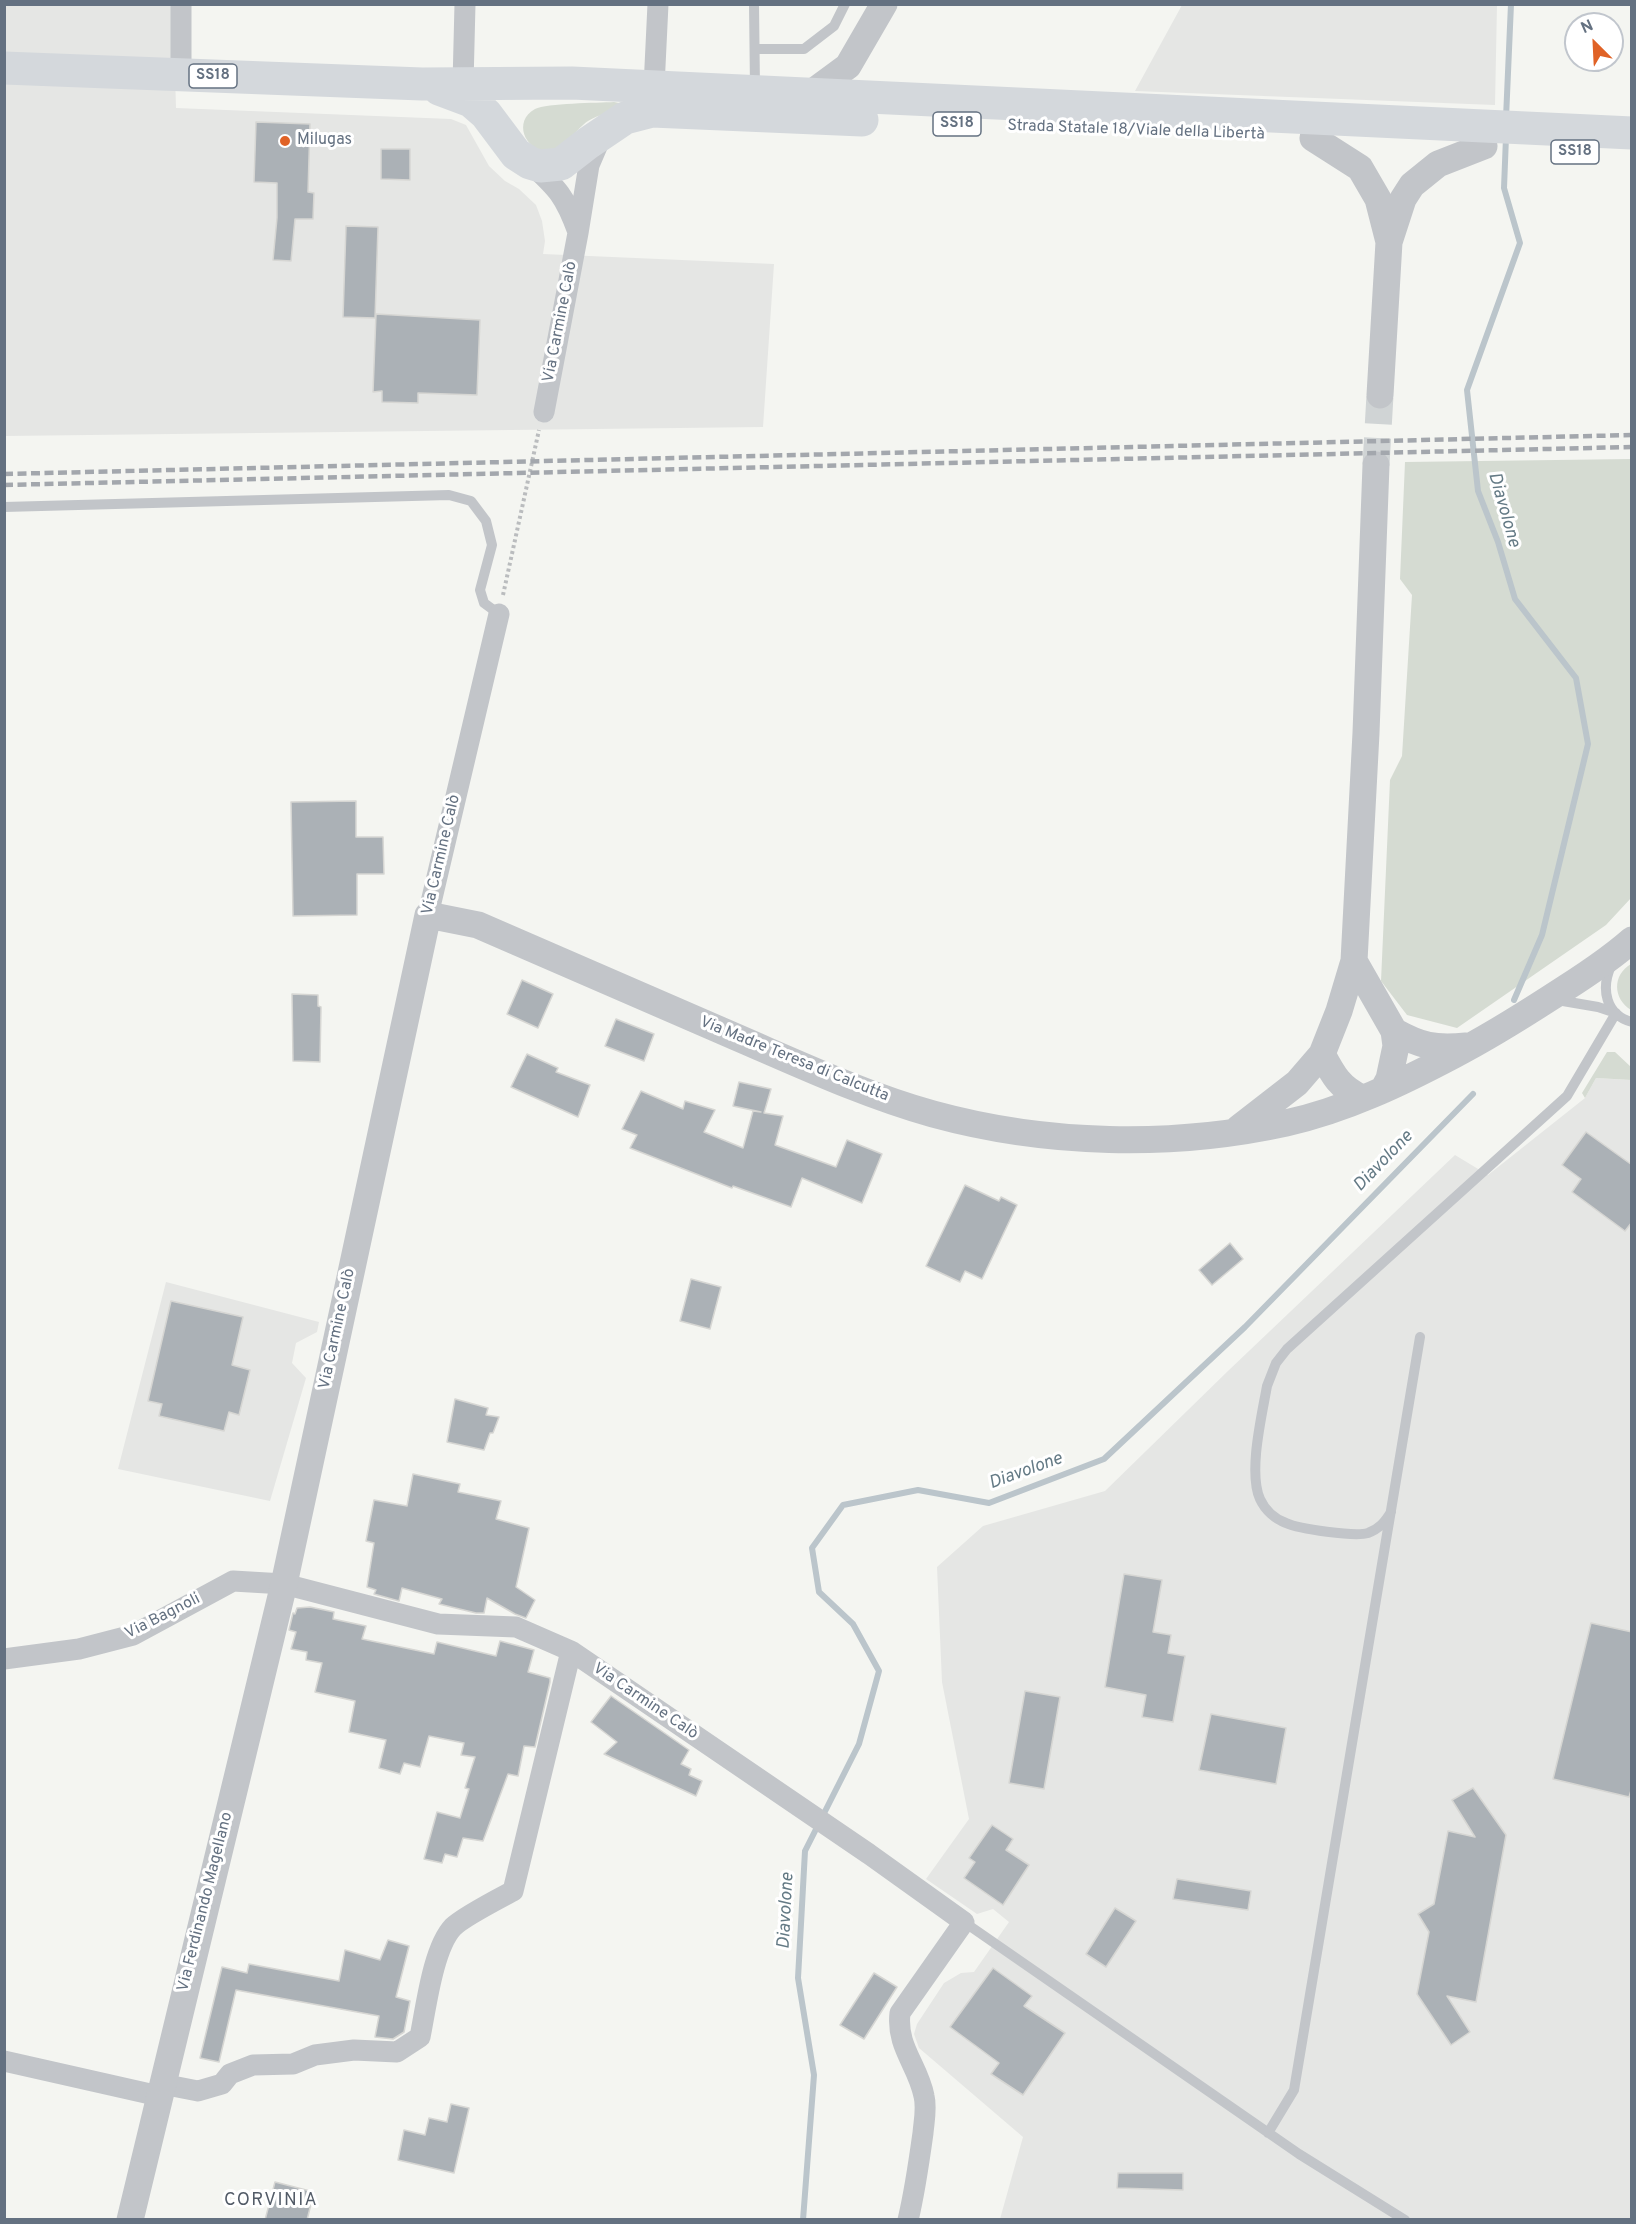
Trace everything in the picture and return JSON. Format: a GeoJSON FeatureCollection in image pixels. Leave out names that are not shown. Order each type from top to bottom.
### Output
{"type":"FeatureCollection","features":[{"type":"Feature","properties":{"kind":"main road","name":"SS18"},"geometry":{"type":"LineString","coordinates":[[4,68],[422,84],[471,101],[486,114],[523,158]]}},
{"type":"Feature","properties":{"kind":"main road","name":"Strada Statale 18/Viale della Libertà"},"geometry":{"type":"LineString","coordinates":[[422,84],[572,83],[870,97],[1501,139],[1632,155]]}},
{"type":"Feature","properties":{"kind":"main road","name":"Strada Statale 18/Viale della Libertà"},"geometry":{"type":"LineString","coordinates":[[617,86],[544,90],[531,93],[513,108],[508,120],[507,132],[510,143],[523,158],[551,166],[561,164],[625,118],[652,111],[1313,138],[1501,139],[1632,133]]}},
{"type":"Feature","properties":{"kind":"street"},"geometry":{"type":"LineString","coordinates":[[181,4],[181,75]]}},
{"type":"Feature","properties":{"kind":"street"},"geometry":{"type":"LineString","coordinates":[[463,84],[465,4]]}},
{"type":"Feature","properties":{"kind":"street"},"geometry":{"type":"LineString","coordinates":[[654,87],[658,4]]}},
{"type":"Feature","properties":{"kind":"street"},"geometry":{"type":"LineString","coordinates":[[810,94],[848,66],[884,4]]}},
{"type":"Feature","properties":{"kind":"street"},"geometry":{"type":"LineString","coordinates":[[857,52],[859,73],[870,97]]}},
{"type":"Feature","properties":{"kind":"street","name":"Via Carmine Calò"},"geometry":{"type":"LineString","coordinates":[[544,412],[589,165],[595,148],[606,130]]}},
{"type":"Feature","properties":{"kind":"street"},"geometry":{"type":"LineString","coordinates":[[1313,138],[1360,168],[1378,199],[1389,242]]}},
{"type":"Feature","properties":{"kind":"street"},"geometry":{"type":"LineString","coordinates":[[1380,395],[1389,242],[1403,199],[1412,185],[1438,164],[1501,139]]}},
{"type":"Feature","properties":{"kind":"street"},"geometry":{"type":"LineString","coordinates":[[523,158],[561,194],[568,205],[578,232]]}},
{"type":"Feature","properties":{"kind":"street"},"geometry":{"type":"LineString","coordinates":[[1234,1132],[1297,1083],[1322,1054],[1339,1011],[1354,961],[1366,734],[1376,465]]}},
{"type":"Feature","properties":{"kind":"street","name":"Via Carmine Calò"},"geometry":{"type":"LineString","coordinates":[[499,614],[428,915],[284,1584],[438,1624],[516,1627],[571,1651],[869,1854],[964,1922]]}},
{"type":"Feature","properties":{"kind":"street","name":"Via Madre Teresa di Calcutta"},"geometry":{"type":"LineString","coordinates":[[428,915],[478,925],[856,1089],[935,1114],[1007,1130],[1076,1138],[1145,1139],[1234,1132],[1288,1123],[1373,1094],[1473,1045],[1625,948]]}},
{"type":"Feature","properties":{"kind":"street"},"geometry":{"type":"LineString","coordinates":[[1322,1054],[1338,1081],[1349,1092],[1373,1094],[1389,1079],[1395,1056],[1394,1031],[1354,961]]}},
{"type":"Feature","properties":{"kind":"street"},"geometry":{"type":"LineString","coordinates":[[1394,1031],[1415,1043],[1442,1048],[1473,1045]]}},
{"type":"Feature","properties":{"kind":"street","name":"Via Bagnoli"},"geometry":{"type":"LineString","coordinates":[[4,1659],[79,1649],[133,1635],[233,1581],[284,1584]]}},
{"type":"Feature","properties":{"kind":"street","name":"Via Ferdinando Magellano"},"geometry":{"type":"LineString","coordinates":[[130,2220],[284,1584]]}},
{"type":"Feature","properties":{"kind":"street"},"geometry":{"type":"LineString","coordinates":[[4,2061],[161,2090],[198,2091],[222,2084],[231,2074],[253,2065],[293,2064],[315,2055],[354,2050],[397,2052],[420,2037],[444,1939],[454,1926],[513,1891],[571,1651]]}},
{"type":"Feature","properties":{"kind":"street"},"geometry":{"type":"LineString","coordinates":[[908,2220],[917,2178],[925,2098],[921,2083],[902,2045],[898,2028],[900,2013],[964,1922]]}},
{"type":"Feature","properties":{"kind":"lane"},"geometry":{"type":"LineString","coordinates":[[754,4],[755,92]]}},
{"type":"Feature","properties":{"kind":"lane"},"geometry":{"type":"LineString","coordinates":[[754,49],[804,49],[834,26],[845,4]]}},
{"type":"Feature","properties":{"kind":"lane"},"geometry":{"type":"LineString","coordinates":[[4,507],[450,495],[471,501],[486,522],[492,544],[480,590],[484,603],[499,614]]}},
{"type":"Feature","properties":{"kind":"lane"},"geometry":{"type":"LineString","coordinates":[[1616,1014],[1608,1003],[1605,991],[1606,978],[1625,948]]}},
{"type":"Feature","properties":{"kind":"lane"},"geometry":{"type":"LineString","coordinates":[[1548,999],[1580,1002],[1632,1022]]}},
{"type":"Feature","properties":{"kind":"lane"},"geometry":{"type":"LineString","coordinates":[[1391,1512],[1379,1527],[1366,1533],[1352,1535],[1288,1524],[1266,1509],[1259,1499],[1254,1470],[1270,1374],[1287,1349],[1567,1096],[1616,1014]]}},
{"type":"Feature","properties":{"kind":"lane"},"geometry":{"type":"LineString","coordinates":[[1268,2133],[1294,2090],[1420,1337]]}},
{"type":"Feature","properties":{"kind":"lane"},"geometry":{"type":"LineString","coordinates":[[964,1922],[1268,2133],[1406,2220]]}},
{"type":"Feature","properties":{"kind":"path"},"geometry":{"type":"LineString","coordinates":[[499,614],[539,433]]}},
{"type":"Feature","properties":{"kind":"shaded area"},"geometry":{"type":"Polygon","coordinates":[[[4,5],[173,5],[176,108],[451,119],[466,125],[489,166],[536,205],[542,221],[545,241],[543,254],[774,264],[763,427],[5,436],[4,5]]]}},
{"type":"Feature","properties":{"kind":"shaded area"},"geometry":{"type":"Polygon","coordinates":[[[1182,5],[1497,5],[1495,105],[1135,91],[1182,5]]]}},
{"type":"Feature","properties":{"kind":"shaded area"},"geometry":{"type":"Polygon","coordinates":[[[619,103],[616,107],[588,121],[566,142],[551,150],[535,148],[525,136],[524,122],[535,109],[561,104],[619,103]]]}},
{"type":"Feature","properties":{"kind":"shaded area"},"geometry":{"type":"Polygon","coordinates":[[[1631,459],[1631,898],[1606,925],[1457,1028],[1407,1015],[1381,981],[1390,780],[1402,756],[1412,595],[1400,579],[1405,462],[1631,459]]]}},
{"type":"Feature","properties":{"kind":"shaded area"},"geometry":{"type":"Polygon","coordinates":[[[1631,964],[1631,1010],[1621,1000],[1617,987],[1620,974],[1631,964]]]}},
{"type":"Feature","properties":{"kind":"shaded area"},"geometry":{"type":"Polygon","coordinates":[[[1607,1052],[1615,1052],[1631,1067],[1631,1080],[1596,1078],[1585,1098],[1582,1093],[1607,1052]]]}},
{"type":"Feature","properties":{"kind":"shaded area"},"geometry":{"type":"Polygon","coordinates":[[[1596,1078],[1631,1080],[1631,2219],[1000,2219],[1023,2137],[919,2048],[914,2034],[917,2024],[944,1983],[961,1973],[974,1972],[1009,1922],[993,1909],[977,1914],[926,1879],[969,1819],[942,1682],[937,1567],[983,1526],[1105,1491],[1455,1155],[1488,1175],[1585,1098],[1596,1078]]]}},
{"type":"Feature","properties":{"kind":"shaded area"},"geometry":{"type":"Polygon","coordinates":[[[166,1282],[319,1322],[317,1332],[296,1343],[292,1363],[306,1378],[270,1501],[118,1469],[166,1282]]]}},
{"type":"Feature","properties":{"kind":"building"},"geometry":{"type":"Polygon","coordinates":[[[256,122],[310,124],[308,192],[314,193],[313,219],[295,219],[291,261],[273,260],[277,218],[277,183],[254,182],[256,122]]]}},
{"type":"Feature","properties":{"kind":"building"},"geometry":{"type":"Polygon","coordinates":[[[381,149],[410,149],[410,180],[381,179],[381,149]]]}},
{"type":"Feature","properties":{"kind":"building"},"geometry":{"type":"Polygon","coordinates":[[[346,226],[378,227],[375,318],[343,317],[346,226]]]}},
{"type":"Feature","properties":{"kind":"building"},"geometry":{"type":"Polygon","coordinates":[[[376,314],[480,320],[477,395],[418,393],[418,403],[382,402],[382,391],[373,392],[376,314]]]}},
{"type":"Feature","properties":{"kind":"building"},"geometry":{"type":"Polygon","coordinates":[[[356,801],[356,837],[383,837],[384,874],[357,874],[357,915],[293,916],[291,802],[356,801]]]}},
{"type":"Feature","properties":{"kind":"building"},"geometry":{"type":"Polygon","coordinates":[[[522,980],[553,994],[538,1028],[507,1014],[522,980]]]}},
{"type":"Feature","properties":{"kind":"building"},"geometry":{"type":"Polygon","coordinates":[[[292,994],[318,995],[318,1006],[321,1007],[320,1062],[293,1061],[292,994]]]}},
{"type":"Feature","properties":{"kind":"building"},"geometry":{"type":"Polygon","coordinates":[[[616,1019],[654,1034],[644,1061],[605,1046],[616,1019]]]}},
{"type":"Feature","properties":{"kind":"building"},"geometry":{"type":"Polygon","coordinates":[[[527,1054],[558,1068],[556,1072],[590,1085],[578,1117],[511,1087],[527,1054]]]}},
{"type":"Feature","properties":{"kind":"building"},"geometry":{"type":"Polygon","coordinates":[[[739,1082],[771,1089],[764,1113],[783,1116],[775,1145],[836,1167],[847,1140],[882,1154],[862,1203],[802,1178],[791,1207],[733,1186],[732,1188],[630,1148],[637,1135],[622,1129],[641,1091],[683,1109],[685,1101],[715,1110],[704,1132],[743,1148],[753,1111],[761,1112],[733,1106],[739,1082]]]}},
{"type":"Feature","properties":{"kind":"building"},"geometry":{"type":"Polygon","coordinates":[[[1586,1132],[1632,1165],[1632,1222],[1625,1231],[1572,1192],[1581,1179],[1562,1165],[1586,1132]]]}},
{"type":"Feature","properties":{"kind":"building"},"geometry":{"type":"Polygon","coordinates":[[[965,1185],[999,1201],[1001,1197],[1017,1205],[982,1279],[965,1271],[960,1282],[926,1266],[965,1185]]]}},
{"type":"Feature","properties":{"kind":"building"},"geometry":{"type":"Polygon","coordinates":[[[1230,1243],[1243,1259],[1212,1285],[1199,1270],[1230,1243]]]}},
{"type":"Feature","properties":{"kind":"building"},"geometry":{"type":"Polygon","coordinates":[[[691,1279],[721,1287],[710,1329],[680,1321],[691,1279]]]}},
{"type":"Feature","properties":{"kind":"building"},"geometry":{"type":"Polygon","coordinates":[[[171,1301],[243,1317],[232,1365],[250,1370],[239,1415],[229,1412],[224,1431],[159,1416],[162,1404],[148,1401],[171,1301]]]}},
{"type":"Feature","properties":{"kind":"building"},"geometry":{"type":"Polygon","coordinates":[[[455,1399],[488,1408],[486,1415],[499,1417],[484,1450],[447,1442],[455,1399]]]}},
{"type":"Feature","properties":{"kind":"building"},"geometry":{"type":"Polygon","coordinates":[[[413,1474],[460,1484],[458,1492],[501,1501],[496,1519],[529,1528],[516,1587],[535,1600],[526,1618],[487,1598],[484,1613],[476,1613],[439,1604],[442,1599],[402,1588],[399,1601],[374,1594],[376,1590],[367,1587],[374,1543],[366,1541],[374,1500],[407,1506],[413,1474]]]}},
{"type":"Feature","properties":{"kind":"building"},"geometry":{"type":"Polygon","coordinates":[[[1124,1574],[1162,1580],[1153,1632],[1171,1635],[1168,1653],[1185,1656],[1173,1722],[1142,1717],[1146,1695],[1105,1687],[1124,1574]]]}},
{"type":"Feature","properties":{"kind":"building"},"geometry":{"type":"Polygon","coordinates":[[[310,1607],[334,1612],[333,1619],[366,1626],[362,1639],[434,1654],[437,1642],[496,1656],[500,1641],[534,1650],[528,1672],[550,1678],[535,1747],[524,1746],[518,1776],[508,1774],[483,1841],[463,1838],[457,1857],[445,1854],[442,1863],[424,1859],[437,1812],[460,1818],[469,1789],[465,1788],[475,1757],[461,1755],[464,1743],[429,1736],[420,1767],[404,1763],[400,1774],[379,1768],[386,1740],[349,1732],[355,1701],[315,1692],[322,1663],[306,1660],[307,1652],[291,1649],[296,1632],[289,1630],[293,1613],[295,1614],[297,1608],[310,1607]]]}},
{"type":"Feature","properties":{"kind":"building"},"geometry":{"type":"Polygon","coordinates":[[[1591,1623],[1632,1632],[1632,1787],[1629,1797],[1553,1779],[1591,1623]]]}},
{"type":"Feature","properties":{"kind":"building"},"geometry":{"type":"Polygon","coordinates":[[[1025,1691],[1060,1697],[1044,1789],[1009,1783],[1025,1691]]]}},
{"type":"Feature","properties":{"kind":"building"},"geometry":{"type":"Polygon","coordinates":[[[611,1696],[689,1750],[681,1764],[691,1769],[689,1775],[702,1781],[696,1796],[604,1754],[617,1742],[591,1722],[611,1696]]]}},
{"type":"Feature","properties":{"kind":"building"},"geometry":{"type":"Polygon","coordinates":[[[1211,1714],[1286,1728],[1276,1784],[1199,1770],[1211,1714]]]}},
{"type":"Feature","properties":{"kind":"building"},"geometry":{"type":"Polygon","coordinates":[[[1473,1788],[1506,1835],[1476,2002],[1447,1996],[1470,2032],[1451,2045],[1417,1994],[1429,1932],[1418,1914],[1434,1904],[1448,1831],[1475,1837],[1452,1800],[1473,1788]]]}},
{"type":"Feature","properties":{"kind":"building"},"geometry":{"type":"Polygon","coordinates":[[[992,1825],[1013,1839],[1006,1850],[1029,1865],[1003,1905],[964,1878],[975,1862],[969,1858],[992,1825]]]}},
{"type":"Feature","properties":{"kind":"building"},"geometry":{"type":"Polygon","coordinates":[[[1177,1879],[1251,1891],[1248,1910],[1173,1899],[1177,1879]]]}},
{"type":"Feature","properties":{"kind":"building"},"geometry":{"type":"Polygon","coordinates":[[[1115,1908],[1136,1921],[1106,1967],[1086,1954],[1115,1908]]]}},
{"type":"Feature","properties":{"kind":"building"},"geometry":{"type":"Polygon","coordinates":[[[388,1940],[409,1946],[396,1997],[410,2001],[404,2032],[393,2039],[375,2037],[379,2016],[236,1990],[219,2062],[200,2058],[222,1967],[247,1973],[249,1964],[339,1981],[345,1950],[380,1960],[388,1940]]]}},
{"type":"Feature","properties":{"kind":"building"},"geometry":{"type":"Polygon","coordinates":[[[993,1968],[1032,1996],[1024,2006],[1065,2033],[1023,2095],[991,2074],[999,2063],[950,2027],[993,1968]]]}},
{"type":"Feature","properties":{"kind":"building"},"geometry":{"type":"Polygon","coordinates":[[[874,1973],[897,1987],[864,2039],[840,2025],[874,1973]]]}},
{"type":"Feature","properties":{"kind":"building"},"geometry":{"type":"Polygon","coordinates":[[[451,2104],[469,2108],[454,2173],[398,2160],[404,2130],[425,2135],[429,2118],[447,2122],[451,2104]]]}},
{"type":"Feature","properties":{"kind":"building"},"geometry":{"type":"Polygon","coordinates":[[[1118,2173],[1183,2173],[1183,2190],[1117,2188],[1118,2173]]]}},
{"type":"Feature","properties":{"kind":"building"},"geometry":{"type":"Polygon","coordinates":[[[275,2182],[314,2192],[307,2220],[265,2220],[275,2182]]]}},
{"type":"Feature","properties":{"kind":"waterway","name":"Diavolone"},"geometry":{"type":"LineString","coordinates":[[1506,118],[1511,4]]}},
{"type":"Feature","properties":{"kind":"waterway","name":"Diavolone"},"geometry":{"type":"LineString","coordinates":[[1506,137],[1504,188],[1520,243],[1467,390],[1478,491],[1498,542],[1515,599],[1576,678],[1588,744],[1542,935],[1514,1000]]}},
{"type":"Feature","properties":{"kind":"waterway","name":"Diavolone"},"geometry":{"type":"LineString","coordinates":[[803,2220],[814,2075],[798,1978],[805,1851],[859,1744],[879,1671],[853,1624],[819,1592],[812,1548],[843,1505],[918,1490],[989,1503],[1104,1459],[1245,1327],[1473,1094]]}},
{"type":"Feature","properties":{"kind":"tunnel"},"geometry":{"type":"LineString","coordinates":[[1376,465],[1380,395]]}},
{"type":"Feature","properties":{"kind":"railway"},"geometry":{"type":"LineString","coordinates":[[4,474],[1632,435]]}},
{"type":"Feature","properties":{"kind":"railway"},"geometry":{"type":"LineString","coordinates":[[4,485],[1632,447]]}},
{"type":"Feature","properties":{"kind":"place","name":"Milugas"},"geometry":{"type":"Point","coordinates":[285,141]}},
{"type":"Feature","properties":{"kind":"district","name":"CORVINIA"},"geometry":{"type":"Point","coordinates":[271,2201]}}]}
